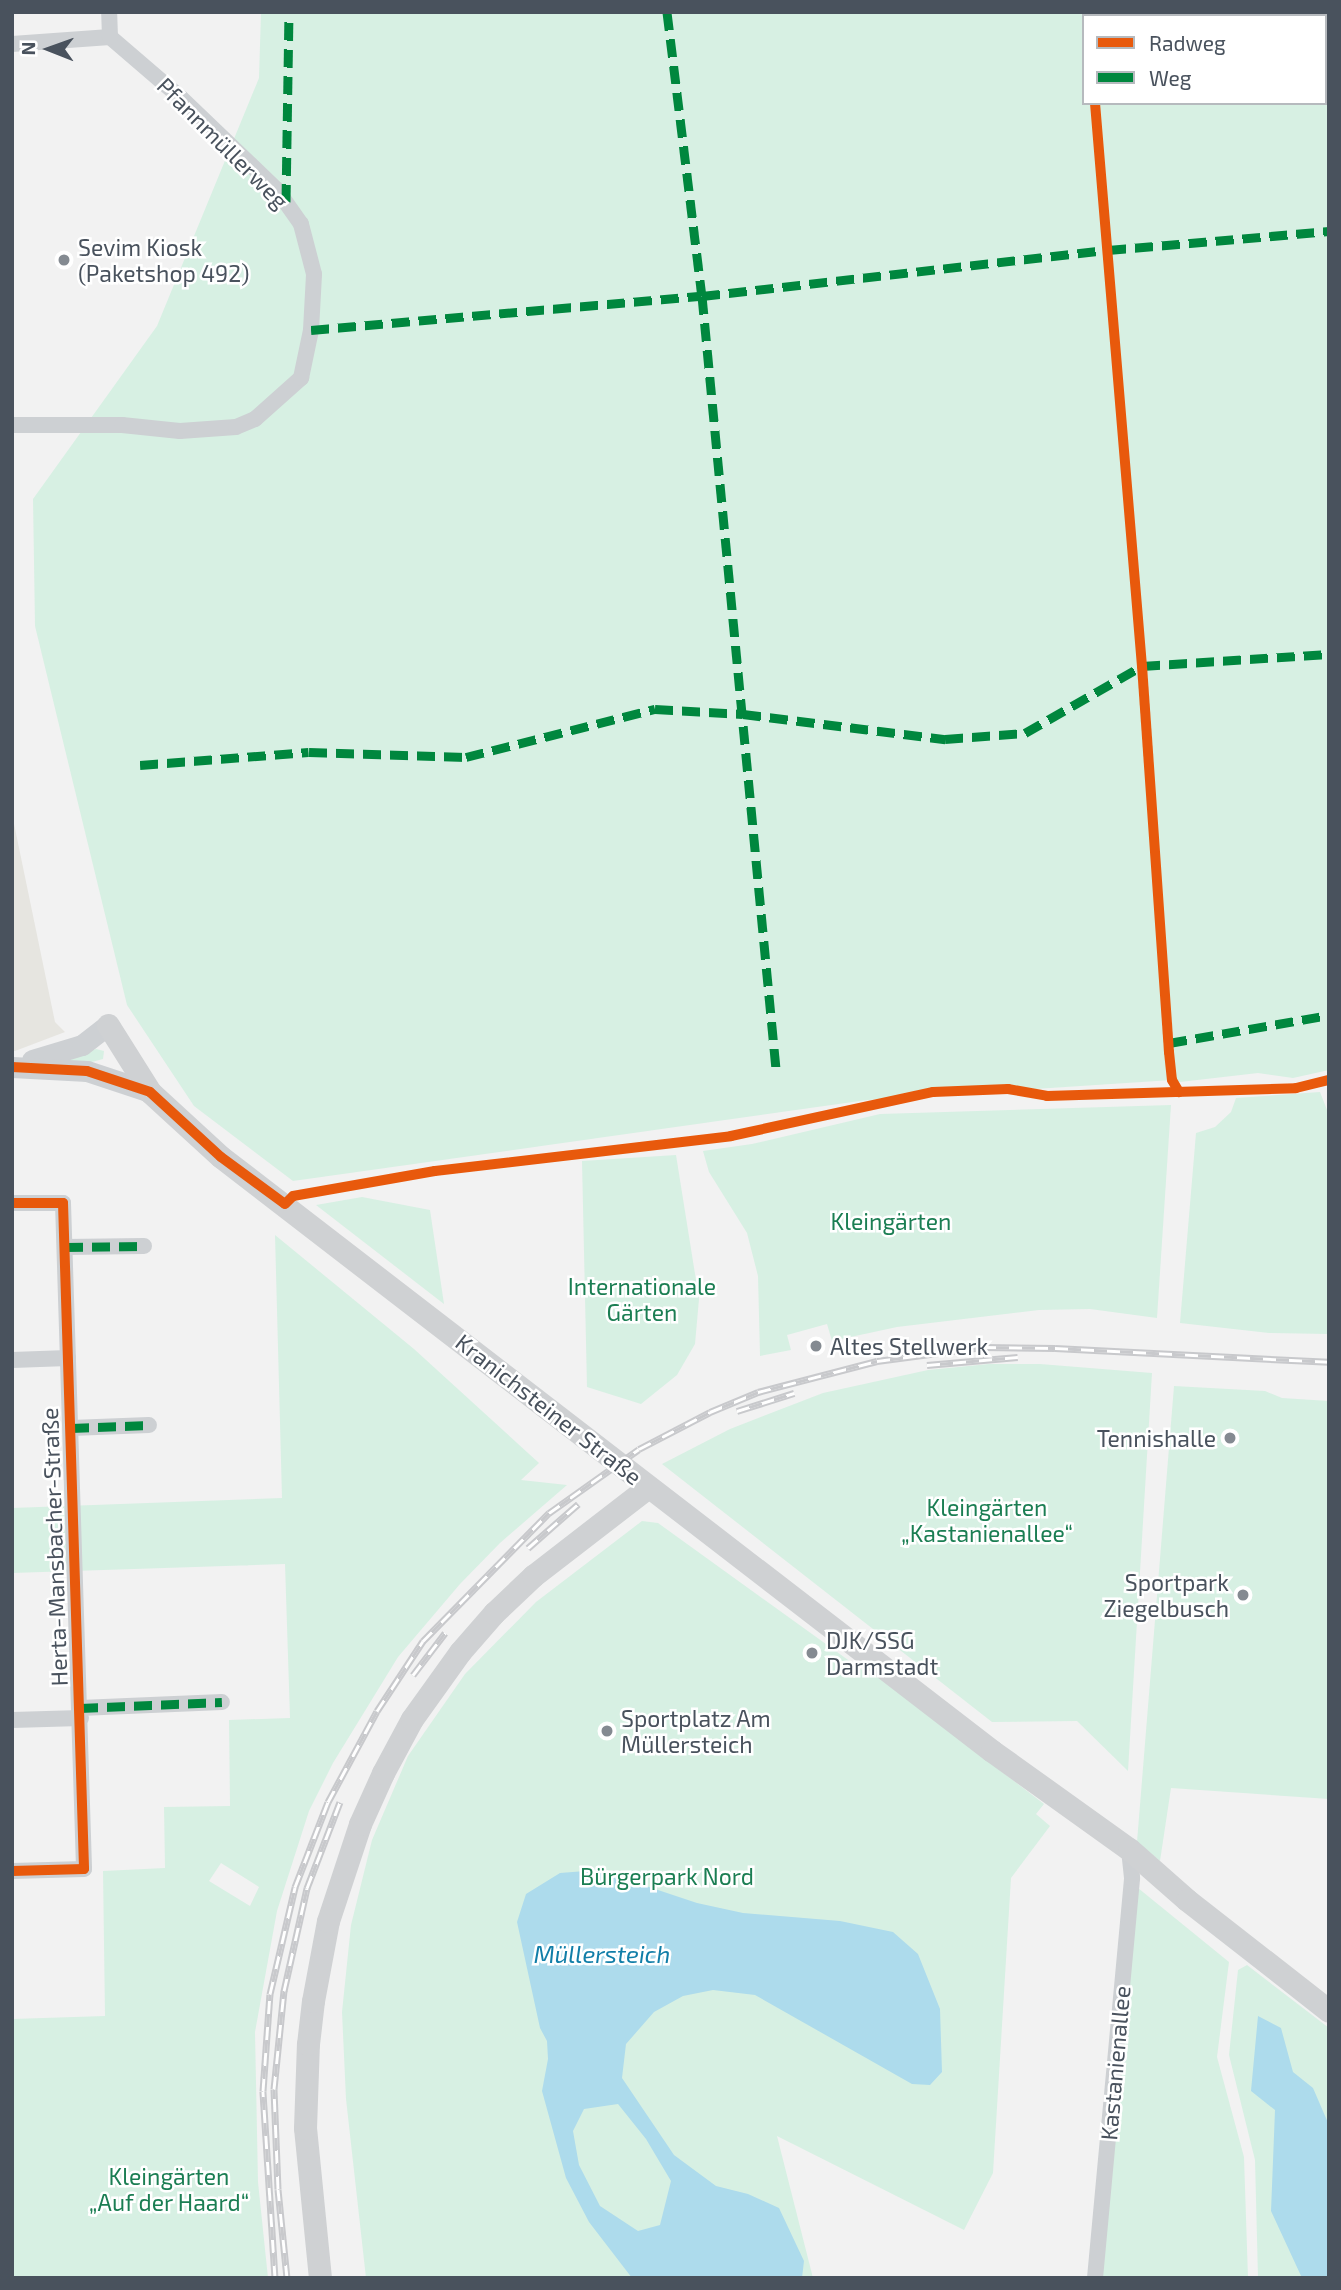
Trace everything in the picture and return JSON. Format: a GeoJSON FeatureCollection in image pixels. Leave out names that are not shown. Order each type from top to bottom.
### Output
{"type":"FeatureCollection","features":[{"type":"Feature","properties":{"kind":"main road","name":"Kranichsteiner Straße"},"geometry":{"type":"LineString","coordinates":[[108,1025],[150,1093],[221,1157],[1329,2011]]}},
{"type":"Feature","properties":{"kind":"main road"},"geometry":{"type":"LineString","coordinates":[[320,2278],[305,2128],[308,2044],[328,1921],[360,1824],[412,1719],[460,1652],[533,1576],[648,1487]]}},
{"type":"Feature","properties":{"kind":"street"},"geometry":{"type":"LineString","coordinates":[[12,44],[110,37],[109,12]]}},
{"type":"Feature","properties":{"kind":"street","name":"Pfannmüllerweg"},"geometry":{"type":"LineString","coordinates":[[12,425],[122,425],[180,431],[236,427],[255,419],[301,378],[311,330],[314,274],[302,224],[277,190],[180,98],[110,37]]}},
{"type":"Feature","properties":{"kind":"street"},"geometry":{"type":"LineString","coordinates":[[12,1066],[73,1049],[108,1025]]}},
{"type":"Feature","properties":{"kind":"street"},"geometry":{"type":"LineString","coordinates":[[87,1071],[126,1055]]}},
{"type":"Feature","properties":{"kind":"street"},"geometry":{"type":"LineString","coordinates":[[12,1066],[87,1071],[150,1093]]}},
{"type":"Feature","properties":{"kind":"street","name":"Herta-Mansbacher-Straße"},"geometry":{"type":"LineString","coordinates":[[12,1203],[63,1203],[84,1869],[12,1871]]}},
{"type":"Feature","properties":{"kind":"street"},"geometry":{"type":"LineString","coordinates":[[65,1247],[144,1246]]}},
{"type":"Feature","properties":{"kind":"street"},"geometry":{"type":"LineString","coordinates":[[12,1360],[68,1359]]}},
{"type":"Feature","properties":{"kind":"street"},"geometry":{"type":"LineString","coordinates":[[71,1428],[149,1425]]}},
{"type":"Feature","properties":{"kind":"street"},"geometry":{"type":"LineString","coordinates":[[12,1720],[222,1702]]}},
{"type":"Feature","properties":{"kind":"street","name":"Kastanienallee"},"geometry":{"type":"LineString","coordinates":[[1095,2278],[1130,1858]]}},
{"type":"Feature","properties":{"kind":"shaded area"},"geometry":{"type":"Polygon","coordinates":[[[12,814],[55,1022],[65,1032],[15,1051],[12,1051],[12,814]]]}},
{"type":"Feature","properties":{"kind":"green space"},"geometry":{"type":"Polygon","coordinates":[[[261,12],[1329,12],[1329,1070],[1293,1078],[1258,1073],[1180,1082],[1172,1080],[867,1100],[293,1181],[194,1106],[127,1005],[35,626],[33,499],[157,326],[259,78],[261,12]]]}},
{"type":"Feature","properties":{"kind":"green space"},"geometry":{"type":"Polygon","coordinates":[[[96,1049],[104,1051],[103,1059],[88,1063],[64,1061],[96,1049]]]}},
{"type":"Feature","properties":{"kind":"green space"},"geometry":{"type":"Polygon","coordinates":[[[1320,1092],[1329,1115],[1329,1334],[1269,1333],[1180,1323],[1196,1133],[1215,1127],[1231,1112],[1236,1098],[1320,1092]]]}},
{"type":"Feature","properties":{"kind":"green space","name":"Kleingärten"},"geometry":{"type":"Polygon","coordinates":[[[1171,1105],[1157,1318],[1090,1309],[1039,1310],[897,1327],[832,1341],[827,1324],[787,1335],[791,1350],[760,1356],[758,1276],[747,1233],[709,1172],[703,1151],[752,1144],[880,1114],[1171,1105]]]}},
{"type":"Feature","properties":{"kind":"green space","name":"Internationale Gärten"},"geometry":{"type":"Polygon","coordinates":[[[676,1155],[699,1299],[695,1344],[677,1375],[641,1404],[587,1387],[582,1161],[676,1155]]]}},
{"type":"Feature","properties":{"kind":"green space"},"geometry":{"type":"Polygon","coordinates":[[[362,1197],[430,1210],[444,1304],[316,1205],[362,1197]]]}},
{"type":"Feature","properties":{"kind":"green space","name":"Kleingärten „Auf der Haard“"},"geometry":{"type":"Polygon","coordinates":[[[275,1235],[414,1349],[539,1463],[521,1480],[567,1485],[500,1543],[460,1584],[398,1657],[333,1763],[309,1811],[277,1911],[255,2032],[258,2182],[268,2278],[12,2278],[12,2019],[105,2016],[103,1871],[165,1868],[164,1807],[230,1806],[229,1720],[290,1718],[285,1564],[12,1573],[12,1508],[282,1498],[275,1235]],[[221,1863],[209,1881],[250,1906],[259,1887],[221,1863]]]}},
{"type":"Feature","properties":{"kind":"green space","name":"Kleingärten „Kastanienallee“"},"geometry":{"type":"Polygon","coordinates":[[[989,1364],[1040,1364],[1152,1373],[1128,1771],[1077,1721],[992,1722],[662,1464],[730,1429],[823,1393],[928,1370],[989,1364]]]}},
{"type":"Feature","properties":{"kind":"green space","name":"Sportpark Ziegelbusch"},"geometry":{"type":"Polygon","coordinates":[[[1174,1386],[1265,1391],[1282,1398],[1329,1401],[1329,1799],[1171,1788],[1160,1861],[1137,1842],[1174,1386]]]}},
{"type":"Feature","properties":{"kind":"green space","name":"Bürgerpark Nord"},"geometry":{"type":"Polygon","coordinates":[[[642,1521],[658,1523],[862,1670],[878,1677],[1044,1804],[1036,1814],[1050,1826],[1011,1878],[993,2173],[964,2230],[777,2136],[813,2278],[366,2278],[346,2099],[342,2012],[351,1925],[372,1840],[408,1756],[465,1674],[536,1602],[642,1521]]]}},
{"type":"Feature","properties":{"kind":"green space"},"geometry":{"type":"Polygon","coordinates":[[[1138,1888],[1229,1962],[1217,2057],[1244,2157],[1248,2278],[1101,2278],[1138,1888]]]}},
{"type":"Feature","properties":{"kind":"green space"},"geometry":{"type":"Polygon","coordinates":[[[1247,1965],[1329,2028],[1329,2278],[1258,2278],[1255,2160],[1229,2055],[1238,1970],[1247,1965]]]}},
{"type":"Feature","properties":{"kind":"water","name":"Müllersteich"},"geometry":{"type":"Polygon","coordinates":[[[598,1870],[697,1903],[743,1913],[840,1921],[893,1932],[918,1954],[940,2009],[942,2072],[930,2085],[912,2084],[755,1995],[713,1990],[683,1996],[654,2012],[626,2044],[622,2078],[674,2155],[716,2186],[748,2194],[779,2208],[804,2261],[802,2278],[632,2278],[589,2222],[566,2178],[542,2091],[548,2059],[547,2041],[540,2028],[517,1922],[526,1894],[560,1873],[598,1870]],[[618,2104],[584,2109],[573,2131],[579,2165],[600,2206],[638,2231],[660,2225],[671,2181],[646,2139],[618,2104]]]}},
{"type":"Feature","properties":{"kind":"water"},"geometry":{"type":"Polygon","coordinates":[[[1258,2016],[1281,2028],[1293,2072],[1313,2088],[1329,2125],[1329,2278],[1302,2278],[1271,2211],[1275,2110],[1251,2091],[1258,2016]]]}},
{"type":"Feature","properties":{"kind":"railway"},"geometry":{"type":"LineString","coordinates":[[275,2278],[263,2091],[270,1994],[295,1887],[328,1802],[377,1711],[423,1641],[549,1513],[639,1449],[710,1412],[758,1392],[877,1361],[983,1347],[1055,1348],[1329,1362]]}},
{"type":"Feature","properties":{"kind":"railway"},"geometry":{"type":"LineString","coordinates":[[927,1365],[1018,1357]]}},
{"type":"Feature","properties":{"kind":"railway"},"geometry":{"type":"LineString","coordinates":[[737,1411],[794,1393]]}},
{"type":"Feature","properties":{"kind":"railway"},"geometry":{"type":"LineString","coordinates":[[528,1548],[578,1504]]}},
{"type":"Feature","properties":{"kind":"railway"},"geometry":{"type":"LineString","coordinates":[[413,1675],[445,1633]]}},
{"type":"Feature","properties":{"kind":"railway"},"geometry":{"type":"LineString","coordinates":[[287,2278],[278,2189],[274,2089],[284,1991],[307,1888],[340,1802]]}},
{"type":"Feature","properties":{"kind":"marked path"},"geometry":{"type":"LineString","coordinates":[[286,202],[289,12]]}},
{"type":"Feature","properties":{"kind":"marked path"},"geometry":{"type":"LineString","coordinates":[[667,12],[702,296],[776,1069]]}},
{"type":"Feature","properties":{"kind":"marked path"},"geometry":{"type":"LineString","coordinates":[[311,330],[702,296],[1108,250],[1329,231]]}},
{"type":"Feature","properties":{"kind":"marked path"},"geometry":{"type":"LineString","coordinates":[[140,765],[309,752],[466,757],[655,709],[743,714],[945,739],[1025,733],[1142,666],[1329,654]]}},
{"type":"Feature","properties":{"kind":"marked path"},"geometry":{"type":"LineString","coordinates":[[1169,1043],[1329,1015]]}},
{"type":"Feature","properties":{"kind":"marked path"},"geometry":{"type":"LineString","coordinates":[[65,1247],[144,1246]]}},
{"type":"Feature","properties":{"kind":"marked path"},"geometry":{"type":"LineString","coordinates":[[71,1428],[149,1425]]}},
{"type":"Feature","properties":{"kind":"marked path"},"geometry":{"type":"LineString","coordinates":[[80,1708],[222,1702]]}},
{"type":"Feature","properties":{"kind":"cycle path"},"geometry":{"type":"LineString","coordinates":[[1095,105],[1142,666],[1169,1052],[1172,1080],[1179,1092]]}},
{"type":"Feature","properties":{"kind":"cycle path"},"geometry":{"type":"LineString","coordinates":[[12,1067],[87,1071],[150,1092],[221,1157],[285,1204],[293,1196],[435,1171],[731,1136],[933,1092],[1008,1089],[1047,1096],[1296,1088],[1329,1080]]}},
{"type":"Feature","properties":{"kind":"cycle path"},"geometry":{"type":"LineString","coordinates":[[12,1203],[63,1203],[84,1869],[12,1871]]}},
{"type":"Feature","properties":{"kind":"place","name":"Sevim Kiosk (Paketshop 492)"},"geometry":{"type":"Point","coordinates":[64,260]}},
{"type":"Feature","properties":{"kind":"place","name":"Altes Stellwerk"},"geometry":{"type":"Point","coordinates":[816,1346]}},
{"type":"Feature","properties":{"kind":"place","name":"Tennishalle"},"geometry":{"type":"Point","coordinates":[1230,1438]}},
{"type":"Feature","properties":{"kind":"place","name":"Sportpark Ziegelbusch"},"geometry":{"type":"Point","coordinates":[1243,1595]}},
{"type":"Feature","properties":{"kind":"place","name":"DJK/SSG Darmstadt"},"geometry":{"type":"Point","coordinates":[812,1653]}},
{"type":"Feature","properties":{"kind":"place","name":"Sportplatz Am Müllersteich"},"geometry":{"type":"Point","coordinates":[607,1731]}}]}
